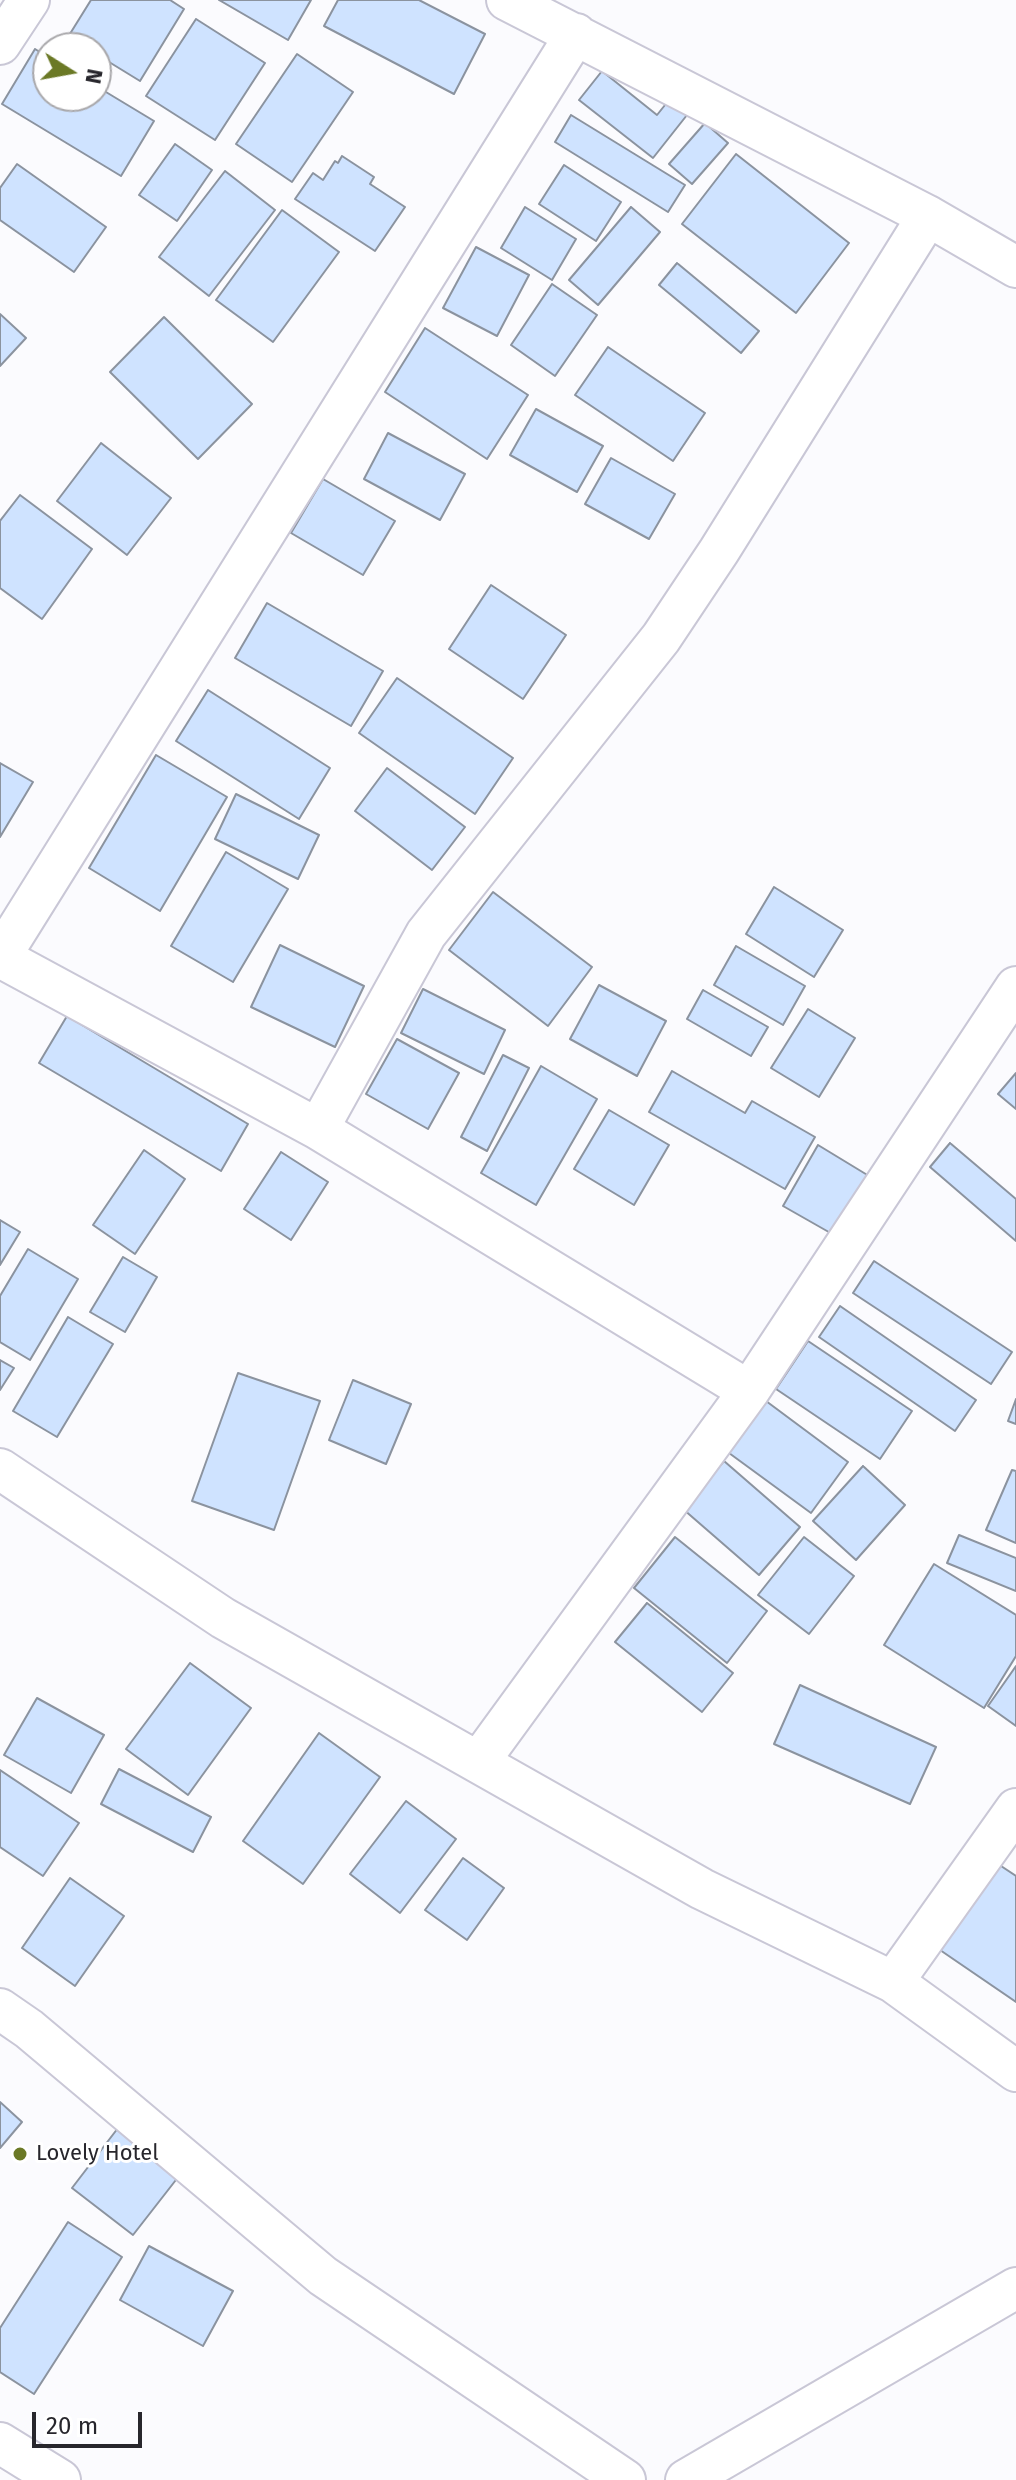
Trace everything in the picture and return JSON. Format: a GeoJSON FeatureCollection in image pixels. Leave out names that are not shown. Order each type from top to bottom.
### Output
{"type":"FeatureCollection","features":[{"type":"Feature","properties":{"kind":"street"},"geometry":{"type":"LineString","coordinates":[[0,44],[29,0]]}},
{"type":"Feature","properties":{"kind":"street"},"geometry":{"type":"LineString","coordinates":[[507,0],[928,216],[1016,267]]}},
{"type":"Feature","properties":{"kind":"street"},"geometry":{"type":"LineString","coordinates":[[576,34],[0,957],[318,1129],[749,1391]]}},
{"type":"Feature","properties":{"kind":"street"},"geometry":{"type":"LineString","coordinates":[[318,1129],[426,934],[661,638],[719,551],[928,216]]}},
{"type":"Feature","properties":{"kind":"street"},"geometry":{"type":"LineString","coordinates":[[480,1760],[749,1391],[1016,987]]}},
{"type":"Feature","properties":{"kind":"street"},"geometry":{"type":"LineString","coordinates":[[0,1469],[223,1618],[480,1760],[702,1889],[893,1982],[1016,2071]]}},
{"type":"Feature","properties":{"kind":"street"},"geometry":{"type":"LineString","coordinates":[[893,1982],[1016,1809]]}},
{"type":"Feature","properties":{"kind":"street"},"geometry":{"type":"LineString","coordinates":[[0,2009],[29,2029],[323,2276],[625,2480]]}},
{"type":"Feature","properties":{"kind":"street"},"geometry":{"type":"LineString","coordinates":[[686,2480],[1016,2288]]}},
{"type":"Feature","properties":{"kind":"street"},"geometry":{"type":"LineString","coordinates":[[0,2443],[60,2480]]}},
{"type":"Feature","properties":{"kind":"building"},"geometry":{"type":"Polygon","coordinates":[[[91,0],[170,0],[184,9],[140,81],[112,64],[112,32],[71,32],[91,0]]]}},
{"type":"Feature","properties":{"kind":"building"},"geometry":{"type":"Polygon","coordinates":[[[219,0],[311,0],[288,40],[219,0]]]}},
{"type":"Feature","properties":{"kind":"building"},"geometry":{"type":"Polygon","coordinates":[[[338,0],[419,0],[485,34],[454,94],[324,26],[338,0]]]}},
{"type":"Feature","properties":{"kind":"building"},"geometry":{"type":"Polygon","coordinates":[[[196,19],[265,63],[215,140],[146,96],[196,19]]]}},
{"type":"Feature","properties":{"kind":"building"},"geometry":{"type":"Polygon","coordinates":[[[32,54],[32,112],[112,112],[112,96],[154,121],[121,176],[2,104],[32,54]]]}},
{"type":"Feature","properties":{"kind":"building"},"geometry":{"type":"Polygon","coordinates":[[[297,54],[353,92],[292,182],[236,144],[297,54]]]}},
{"type":"Feature","properties":{"kind":"building"},"geometry":{"type":"Polygon","coordinates":[[[602,71],[657,115],[669,100],[687,115],[653,158],[579,100],[602,71]]]}},
{"type":"Feature","properties":{"kind":"building"},"geometry":{"type":"Polygon","coordinates":[[[571,115],[685,185],[668,212],[555,142],[571,115]]]}},
{"type":"Feature","properties":{"kind":"building"},"geometry":{"type":"Polygon","coordinates":[[[705,123],[728,143],[692,184],[669,164],[705,123]]]}},
{"type":"Feature","properties":{"kind":"building"},"geometry":{"type":"Polygon","coordinates":[[[175,144],[212,170],[177,221],[139,195],[175,144]]]}},
{"type":"Feature","properties":{"kind":"building"},"geometry":{"type":"Polygon","coordinates":[[[736,154],[849,243],[796,313],[682,224],[736,154]]]}},
{"type":"Feature","properties":{"kind":"building"},"geometry":{"type":"Polygon","coordinates":[[[342,156],[374,177],[370,184],[405,207],[375,251],[295,199],[313,173],[323,180],[342,156]]]}},
{"type":"Feature","properties":{"kind":"building"},"geometry":{"type":"Polygon","coordinates":[[[17,164],[106,227],[74,272],[0,220],[0,188],[17,164]]]}},
{"type":"Feature","properties":{"kind":"building"},"geometry":{"type":"Polygon","coordinates":[[[564,165],[621,202],[596,241],[539,204],[564,165]]]}},
{"type":"Feature","properties":{"kind":"building"},"geometry":{"type":"Polygon","coordinates":[[[225,171],[275,210],[209,296],[159,257],[225,171]]]}},
{"type":"Feature","properties":{"kind":"building"},"geometry":{"type":"Polygon","coordinates":[[[525,207],[576,239],[552,280],[501,248],[525,207]]]}},
{"type":"Feature","properties":{"kind":"building"},"geometry":{"type":"Polygon","coordinates":[[[631,207],[660,232],[598,305],[569,280],[631,207]]]}},
{"type":"Feature","properties":{"kind":"building"},"geometry":{"type":"Polygon","coordinates":[[[282,210],[339,252],[273,342],[216,300],[282,210]]]}},
{"type":"Feature","properties":{"kind":"building"},"geometry":{"type":"Polygon","coordinates":[[[476,247],[529,275],[497,336],[443,308],[476,247]]]}},
{"type":"Feature","properties":{"kind":"building"},"geometry":{"type":"Polygon","coordinates":[[[677,263],[759,331],[741,353],[659,285],[677,263]]]}},
{"type":"Feature","properties":{"kind":"building"},"geometry":{"type":"Polygon","coordinates":[[[552,284],[597,315],[555,376],[511,345],[552,284]]]}},
{"type":"Feature","properties":{"kind":"building"},"geometry":{"type":"Polygon","coordinates":[[[0,314],[26,338],[0,366],[0,314]]]}},
{"type":"Feature","properties":{"kind":"building"},"geometry":{"type":"Polygon","coordinates":[[[164,317],[252,404],[198,459],[110,372],[164,317]]]}},
{"type":"Feature","properties":{"kind":"building"},"geometry":{"type":"Polygon","coordinates":[[[425,328],[528,395],[487,459],[385,392],[425,328]]]}},
{"type":"Feature","properties":{"kind":"building"},"geometry":{"type":"Polygon","coordinates":[[[608,347],[705,413],[673,461],[575,395],[608,347]]]}},
{"type":"Feature","properties":{"kind":"building"},"geometry":{"type":"Polygon","coordinates":[[[536,409],[603,446],[577,492],[510,455],[536,409]]]}},
{"type":"Feature","properties":{"kind":"building"},"geometry":{"type":"Polygon","coordinates":[[[388,433],[465,474],[440,520],[364,479],[388,433]]]}},
{"type":"Feature","properties":{"kind":"building"},"geometry":{"type":"Polygon","coordinates":[[[101,443],[171,498],[127,555],[57,501],[101,443]]]}},
{"type":"Feature","properties":{"kind":"building"},"geometry":{"type":"Polygon","coordinates":[[[611,458],[675,494],[649,539],[585,504],[611,458]]]}},
{"type":"Feature","properties":{"kind":"building"},"geometry":{"type":"Polygon","coordinates":[[[323,479],[395,521],[363,575],[291,533],[323,479]]]}},
{"type":"Feature","properties":{"kind":"building"},"geometry":{"type":"Polygon","coordinates":[[[20,495],[92,549],[42,619],[0,588],[0,521],[20,495]]]}},
{"type":"Feature","properties":{"kind":"building"},"geometry":{"type":"Polygon","coordinates":[[[491,585],[566,635],[523,699],[449,649],[491,585]]]}},
{"type":"Feature","properties":{"kind":"building"},"geometry":{"type":"Polygon","coordinates":[[[267,603],[383,671],[351,726],[235,658],[267,603]]]}},
{"type":"Feature","properties":{"kind":"building"},"geometry":{"type":"Polygon","coordinates":[[[397,678],[513,758],[475,814],[359,733],[397,678]]]}},
{"type":"Feature","properties":{"kind":"building"},"geometry":{"type":"Polygon","coordinates":[[[208,690],[330,768],[299,819],[176,741],[208,690]]]}},
{"type":"Feature","properties":{"kind":"building"},"geometry":{"type":"Polygon","coordinates":[[[156,755],[227,797],[160,911],[89,868],[156,755]]]}},
{"type":"Feature","properties":{"kind":"building"},"geometry":{"type":"Polygon","coordinates":[[[0,763],[33,782],[0,837],[0,763]]]}},
{"type":"Feature","properties":{"kind":"building"},"geometry":{"type":"Polygon","coordinates":[[[387,768],[465,827],[432,870],[355,811],[387,768]]]}},
{"type":"Feature","properties":{"kind":"building"},"geometry":{"type":"Polygon","coordinates":[[[236,794],[319,835],[298,879],[215,839],[236,794]]]}},
{"type":"Feature","properties":{"kind":"building"},"geometry":{"type":"Polygon","coordinates":[[[226,852],[288,889],[233,982],[171,946],[226,852]]]}},
{"type":"Feature","properties":{"kind":"building"},"geometry":{"type":"Polygon","coordinates":[[[774,887],[843,930],[814,977],[746,934],[774,887]]]}},
{"type":"Feature","properties":{"kind":"building"},"geometry":{"type":"Polygon","coordinates":[[[493,892],[592,967],[548,1026],[449,950],[493,892]]]}},
{"type":"Feature","properties":{"kind":"building"},"geometry":{"type":"Polygon","coordinates":[[[280,945],[364,986],[335,1047],[251,1007],[280,945]]]}},
{"type":"Feature","properties":{"kind":"building"},"geometry":{"type":"Polygon","coordinates":[[[736,946],[805,986],[783,1025],[714,985],[736,946]]]}},
{"type":"Feature","properties":{"kind":"building"},"geometry":{"type":"Polygon","coordinates":[[[599,985],[666,1021],[637,1076],[570,1039],[599,985]]]}},
{"type":"Feature","properties":{"kind":"building"},"geometry":{"type":"Polygon","coordinates":[[[423,989],[505,1030],[484,1074],[401,1033],[423,989]]]}},
{"type":"Feature","properties":{"kind":"building"},"geometry":{"type":"Polygon","coordinates":[[[703,990],[768,1027],[751,1056],[687,1019],[703,990]]]}},
{"type":"Feature","properties":{"kind":"building"},"geometry":{"type":"Polygon","coordinates":[[[808,1009],[855,1038],[819,1097],[771,1068],[808,1009]]]}},
{"type":"Feature","properties":{"kind":"building"},"geometry":{"type":"Polygon","coordinates":[[[67,1016],[248,1124],[221,1171],[39,1063],[67,1016]]]}},
{"type":"Feature","properties":{"kind":"building"},"geometry":{"type":"Polygon","coordinates":[[[397,1039],[459,1073],[428,1129],[366,1094],[397,1039]]]}},
{"type":"Feature","properties":{"kind":"building"},"geometry":{"type":"Polygon","coordinates":[[[503,1055],[529,1068],[487,1151],[461,1137],[503,1055]]]}},
{"type":"Feature","properties":{"kind":"building"},"geometry":{"type":"Polygon","coordinates":[[[541,1066],[597,1099],[536,1205],[481,1173],[541,1066]]]}},
{"type":"Feature","properties":{"kind":"building"},"geometry":{"type":"Polygon","coordinates":[[[672,1071],[745,1113],[752,1101],[815,1137],[785,1189],[649,1112],[672,1071]]]}},
{"type":"Feature","properties":{"kind":"building"},"geometry":{"type":"Polygon","coordinates":[[[1016,1073],[1016,1109],[998,1094],[1016,1073]]]}},
{"type":"Feature","properties":{"kind":"building"},"geometry":{"type":"Polygon","coordinates":[[[609,1110],[669,1145],[634,1205],[574,1169],[609,1110]]]}},
{"type":"Feature","properties":{"kind":"building"},"geometry":{"type":"Polygon","coordinates":[[[950,1143],[1016,1199],[1016,1241],[930,1167],[950,1143]]]}},
{"type":"Feature","properties":{"kind":"building"},"geometry":{"type":"Polygon","coordinates":[[[818,1145],[869,1176],[834,1235],[783,1206],[818,1145]]]}},
{"type":"Feature","properties":{"kind":"building"},"geometry":{"type":"Polygon","coordinates":[[[144,1150],[185,1179],[135,1254],[93,1225],[144,1150]]]}},
{"type":"Feature","properties":{"kind":"building"},"geometry":{"type":"Polygon","coordinates":[[[281,1152],[328,1182],[291,1240],[244,1209],[281,1152]]]}},
{"type":"Feature","properties":{"kind":"building"},"geometry":{"type":"Polygon","coordinates":[[[0,1220],[20,1232],[0,1265],[0,1220]]]}},
{"type":"Feature","properties":{"kind":"building"},"geometry":{"type":"Polygon","coordinates":[[[28,1249],[78,1279],[30,1360],[0,1342],[0,1296],[28,1249]]]}},
{"type":"Feature","properties":{"kind":"building"},"geometry":{"type":"Polygon","coordinates":[[[123,1257],[157,1277],[125,1332],[90,1312],[123,1257]]]}},
{"type":"Feature","properties":{"kind":"building"},"geometry":{"type":"Polygon","coordinates":[[[874,1261],[1012,1352],[991,1384],[853,1293],[874,1261]]]}},
{"type":"Feature","properties":{"kind":"building"},"geometry":{"type":"Polygon","coordinates":[[[840,1306],[976,1400],[955,1431],[819,1337],[840,1306]]]}},
{"type":"Feature","properties":{"kind":"building"},"geometry":{"type":"Polygon","coordinates":[[[68,1317],[113,1344],[57,1437],[13,1411],[68,1317]]]}},
{"type":"Feature","properties":{"kind":"building"},"geometry":{"type":"Polygon","coordinates":[[[808,1341],[912,1411],[880,1459],[776,1389],[808,1341]]]}},
{"type":"Feature","properties":{"kind":"building"},"geometry":{"type":"Polygon","coordinates":[[[0,1360],[14,1368],[0,1390],[0,1360]]]}},
{"type":"Feature","properties":{"kind":"building"},"geometry":{"type":"Polygon","coordinates":[[[238,1373],[320,1401],[274,1530],[192,1501],[238,1373]]]}},
{"type":"Feature","properties":{"kind":"building"},"geometry":{"type":"Polygon","coordinates":[[[353,1380],[411,1404],[386,1464],[329,1440],[353,1380]]]}},
{"type":"Feature","properties":{"kind":"building"},"geometry":{"type":"Polygon","coordinates":[[[1016,1399],[1016,1424],[1008,1421],[1016,1399]]]}},
{"type":"Feature","properties":{"kind":"building"},"geometry":{"type":"Polygon","coordinates":[[[766,1401],[848,1462],[811,1513],[729,1453],[766,1401]]]}},
{"type":"Feature","properties":{"kind":"building"},"geometry":{"type":"Polygon","coordinates":[[[724,1461],[800,1527],[759,1575],[683,1509],[724,1461]]]}},
{"type":"Feature","properties":{"kind":"building"},"geometry":{"type":"Polygon","coordinates":[[[863,1466],[905,1505],[856,1560],[813,1521],[863,1466]]]}},
{"type":"Feature","properties":{"kind":"building"},"geometry":{"type":"Polygon","coordinates":[[[1012,1470],[1016,1471],[1016,1543],[986,1530],[1012,1470]]]}},
{"type":"Feature","properties":{"kind":"building"},"geometry":{"type":"Polygon","coordinates":[[[959,1535],[1016,1558],[1016,1591],[947,1563],[959,1535]]]}},
{"type":"Feature","properties":{"kind":"building"},"geometry":{"type":"Polygon","coordinates":[[[675,1537],[767,1611],[727,1663],[634,1588],[675,1537]]]}},
{"type":"Feature","properties":{"kind":"building"},"geometry":{"type":"Polygon","coordinates":[[[804,1537],[854,1576],[809,1634],[758,1595],[804,1537]]]}},
{"type":"Feature","properties":{"kind":"building"},"geometry":{"type":"Polygon","coordinates":[[[934,1564],[1016,1615],[1016,1656],[984,1708],[884,1645],[934,1564]]]}},
{"type":"Feature","properties":{"kind":"building"},"geometry":{"type":"Polygon","coordinates":[[[647,1603],[733,1673],[702,1712],[615,1642],[647,1603]]]}},
{"type":"Feature","properties":{"kind":"building"},"geometry":{"type":"Polygon","coordinates":[[[190,1663],[251,1708],[188,1795],[126,1749],[190,1663]]]}},
{"type":"Feature","properties":{"kind":"building"},"geometry":{"type":"Polygon","coordinates":[[[1016,1666],[1016,1726],[988,1706],[1016,1666]]]}},
{"type":"Feature","properties":{"kind":"building"},"geometry":{"type":"Polygon","coordinates":[[[800,1685],[936,1747],[910,1804],[774,1744],[800,1685]]]}},
{"type":"Feature","properties":{"kind":"building"},"geometry":{"type":"Polygon","coordinates":[[[37,1698],[104,1735],[71,1793],[4,1755],[37,1698]]]}},
{"type":"Feature","properties":{"kind":"building"},"geometry":{"type":"Polygon","coordinates":[[[319,1733],[380,1777],[303,1884],[243,1841],[319,1733]]]}},
{"type":"Feature","properties":{"kind":"building"},"geometry":{"type":"Polygon","coordinates":[[[119,1769],[211,1817],[193,1852],[101,1804],[119,1769]]]}},
{"type":"Feature","properties":{"kind":"building"},"geometry":{"type":"Polygon","coordinates":[[[0,1770],[79,1823],[43,1876],[0,1847],[0,1770]]]}},
{"type":"Feature","properties":{"kind":"building"},"geometry":{"type":"Polygon","coordinates":[[[406,1801],[456,1839],[400,1913],[350,1874],[406,1801]]]}},
{"type":"Feature","properties":{"kind":"building"},"geometry":{"type":"Polygon","coordinates":[[[463,1858],[504,1888],[467,1940],[425,1910],[463,1858]]]}},
{"type":"Feature","properties":{"kind":"building"},"geometry":{"type":"Polygon","coordinates":[[[998,1864],[1016,1876],[1016,2002],[940,1950],[998,1864]]]}},
{"type":"Feature","properties":{"kind":"building"},"geometry":{"type":"Polygon","coordinates":[[[70,1878],[124,1916],[75,1986],[22,1948],[70,1878]]]}},
{"type":"Feature","properties":{"kind":"building"},"geometry":{"type":"Polygon","coordinates":[[[0,2102],[22,2122],[0,2148],[0,2102]]]}},
{"type":"Feature","properties":{"kind":"building"},"geometry":{"type":"Polygon","coordinates":[[[118,2128],[179,2176],[133,2235],[72,2188],[118,2128]]]}},
{"type":"Feature","properties":{"kind":"building"},"geometry":{"type":"Polygon","coordinates":[[[68,2222],[122,2257],[34,2394],[0,2372],[0,2328],[68,2222]]]}},
{"type":"Feature","properties":{"kind":"building"},"geometry":{"type":"Polygon","coordinates":[[[149,2246],[233,2291],[203,2346],[120,2300],[149,2246]]]}},
{"type":"Feature","properties":{"kind":"place","name":"Lovely Hotel"},"geometry":{"type":"Point","coordinates":[20,2154]}}]}
